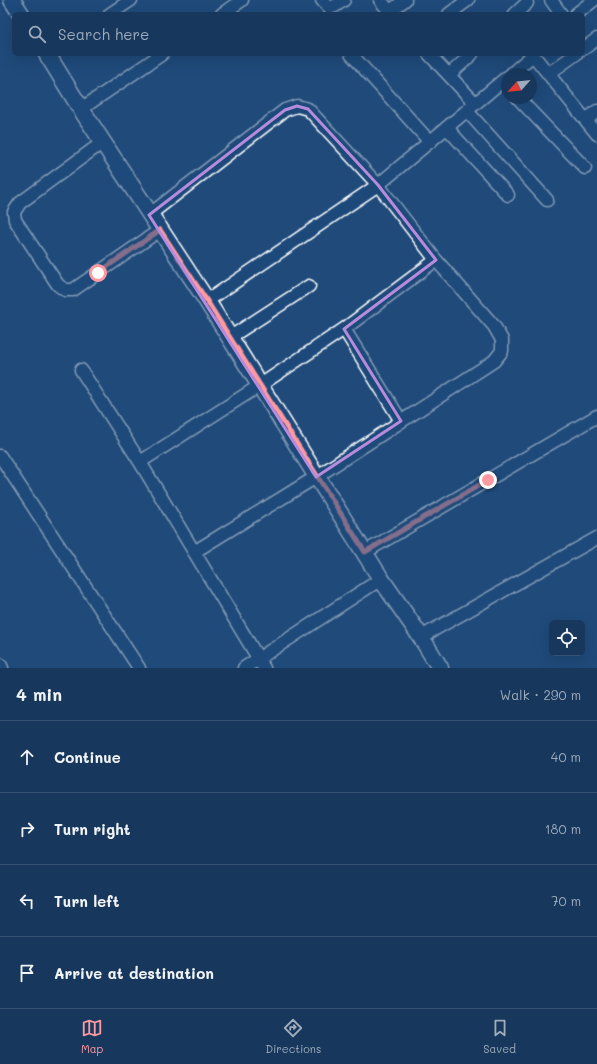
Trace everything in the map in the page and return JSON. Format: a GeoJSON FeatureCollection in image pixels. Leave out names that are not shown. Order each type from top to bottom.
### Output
{"type":"FeatureCollection","features":[{"type":"Feature","properties":{"kind":"street"},"geometry":{"type":"LineString","coordinates":[[12,0],[20,12]]}},
{"type":"Feature","properties":{"kind":"street"},"geometry":{"type":"LineString","coordinates":[[113,12],[131,0]]}},
{"type":"Feature","properties":{"kind":"street"},"geometry":{"type":"LineString","coordinates":[[225,12],[242,0]]}},
{"type":"Feature","properties":{"kind":"street"},"geometry":{"type":"LineString","coordinates":[[322,0],[330,8],[336,6],[344,0]]}},
{"type":"Feature","properties":{"kind":"street"},"geometry":{"type":"LineString","coordinates":[[380,0],[390,12]]}},
{"type":"Feature","properties":{"kind":"street"},"geometry":{"type":"LineString","coordinates":[[392,12],[405,0]]}},
{"type":"Feature","properties":{"kind":"street"},"geometry":{"type":"LineString","coordinates":[[452,12],[468,0]]}},
{"type":"Feature","properties":{"kind":"street"},"geometry":{"type":"LineString","coordinates":[[551,0],[560,12]]}},
{"type":"Feature","properties":{"kind":"street"},"geometry":{"type":"LineString","coordinates":[[579,12],[594,0]]}},
{"type":"Feature","properties":{"kind":"street"},"geometry":{"type":"LineString","coordinates":[[517,12],[527,3]]}},
{"type":"Feature","properties":{"kind":"street"},"geometry":{"type":"LineString","coordinates":[[585,48],[597,39]]}},
{"type":"Feature","properties":{"kind":"street"},"geometry":{"type":"LineString","coordinates":[[50,56],[81,109],[149,215],[207,301],[316,477],[440,668]]}},
{"type":"Feature","properties":{"kind":"street"},"geometry":{"type":"LineString","coordinates":[[81,109],[159,56]]}},
{"type":"Feature","properties":{"kind":"street"},"geometry":{"type":"LineString","coordinates":[[354,56],[430,142]]}},
{"type":"Feature","properties":{"kind":"street"},"geometry":{"type":"LineString","coordinates":[[432,56],[449,75],[471,107],[547,200]]}},
{"type":"Feature","properties":{"kind":"street"},"geometry":{"type":"LineString","coordinates":[[449,75],[470,56]]}},
{"type":"Feature","properties":{"kind":"street"},"geometry":{"type":"LineString","coordinates":[[519,68],[532,56]]}},
{"type":"Feature","properties":{"kind":"street"},"geometry":{"type":"LineString","coordinates":[[534,56],[597,134]]}},
{"type":"Feature","properties":{"kind":"street"},"geometry":{"type":"LineString","coordinates":[[548,74],[573,56]]}},
{"type":"Feature","properties":{"kind":"street"},"geometry":{"type":"LineString","coordinates":[[207,301],[378,185],[471,107],[501,84]]}},
{"type":"Feature","properties":{"kind":"street"},"geometry":{"type":"LineString","coordinates":[[524,104],[585,168]]}},
{"type":"Feature","properties":{"kind":"street"},"geometry":{"type":"LineString","coordinates":[[149,215],[285,110],[297,106],[308,109],[378,185],[436,260],[494,326],[502,340],[502,351],[494,361],[316,477],[194,552]]}},
{"type":"Feature","properties":{"kind":"street"},"geometry":{"type":"LineString","coordinates":[[586,120],[597,111]]}},
{"type":"Feature","properties":{"kind":"street"},"geometry":{"type":"LineString","coordinates":[[447,128],[508,196]]}},
{"type":"Feature","properties":{"kind":"street"},"geometry":{"type":"LineString","coordinates":[[103,142],[20,203],[14,212],[15,220],[58,285],[65,290],[73,290],[160,230]]}},
{"type":"Feature","properties":{"kind":"street"},"geometry":{"type":"LineString","coordinates":[[140,462],[259,386],[344,329],[436,260]]}},
{"type":"Feature","properties":{"kind":"street"},"geometry":{"type":"LineString","coordinates":[[229,338],[309,286]]}},
{"type":"Feature","properties":{"kind":"street"},"geometry":{"type":"LineString","coordinates":[[344,329],[401,421]]}},
{"type":"Feature","properties":{"kind":"street"},"geometry":{"type":"LineString","coordinates":[[81,370],[140,462],[261,663]]}},
{"type":"Feature","properties":{"kind":"street"},"geometry":{"type":"LineString","coordinates":[[365,552],[597,416]]}},
{"type":"Feature","properties":{"kind":"street"},"geometry":{"type":"LineString","coordinates":[[0,456],[139,668]]}},
{"type":"Feature","properties":{"kind":"street"},"geometry":{"type":"LineString","coordinates":[[421,637],[597,538]]}},
{"type":"Feature","properties":{"kind":"street"},"geometry":{"type":"LineString","coordinates":[[244,668],[261,663],[381,579]]}},
{"type":"Feature","properties":{"kind":"street"},"geometry":{"type":"LineString","coordinates":[[0,664],[2,668]]}},
{"type":"Feature","properties":{"kind":"highlighted area"},"geometry":{"type":"Polygon","coordinates":[[[297,106],[308,109],[378,185],[436,260],[344,329],[401,421],[316,477],[149,215],[285,110],[297,106]]]}},
{"type":"Feature","properties":{"kind":"route"},"geometry":{"type":"LineString","coordinates":[[98,273],[160,230],[207,301],[308,464],[365,552],[488,480]]}}]}
